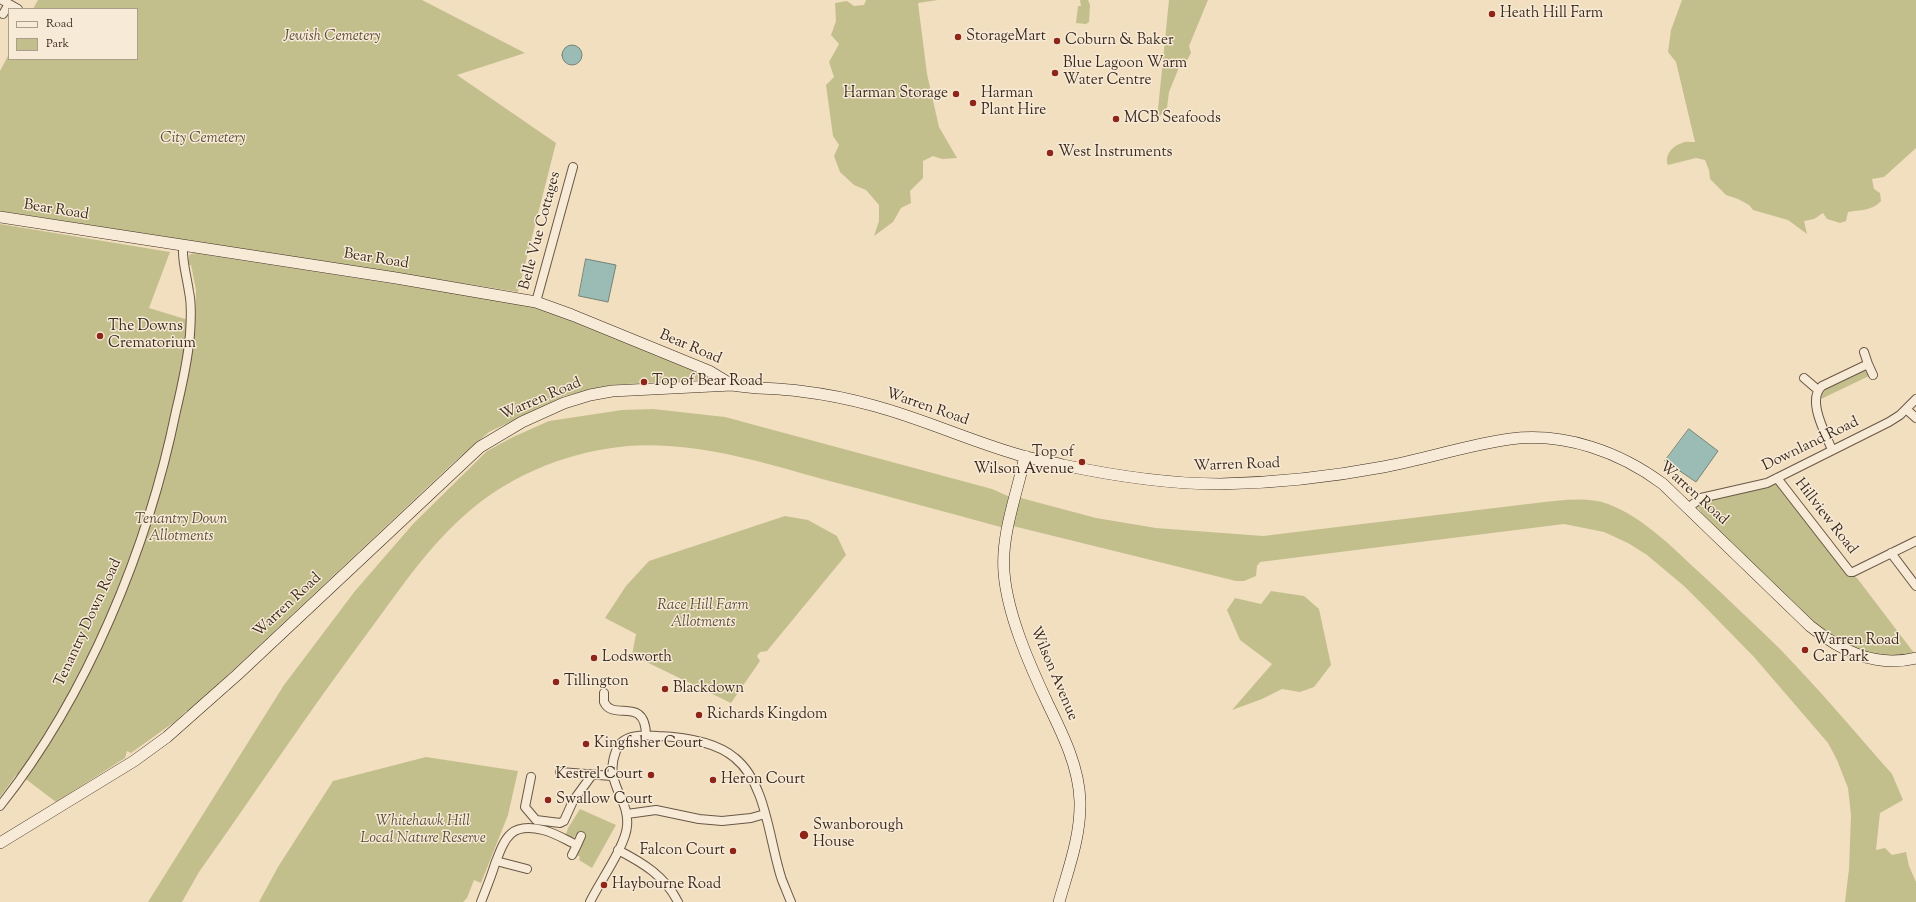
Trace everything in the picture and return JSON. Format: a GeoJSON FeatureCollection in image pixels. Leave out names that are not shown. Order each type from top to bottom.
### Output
{"type":"FeatureCollection","features":[{"type":"Feature","properties":{"kind":"street"},"geometry":{"type":"LineString","coordinates":[[3,14],[5,2],[16,8]]}},
{"type":"Feature","properties":{"kind":"street","name":"Belle Vue Cottages"},"geometry":{"type":"LineString","coordinates":[[536,302],[573,167]]}},
{"type":"Feature","properties":{"kind":"street","name":"Bear Road"},"geometry":{"type":"LineString","coordinates":[[0,217],[183,247],[389,277],[536,302],[572,315],[709,371],[732,385]]}},
{"type":"Feature","properties":{"kind":"street","name":"Tenantry Down Road"},"geometry":{"type":"LineString","coordinates":[[0,806],[47,741],[86,670],[121,591],[146,524],[169,446],[188,352],[191,304],[183,247]]}},
{"type":"Feature","properties":{"kind":"street"},"geometry":{"type":"LineString","coordinates":[[1864,352],[1874,375]]}},
{"type":"Feature","properties":{"kind":"street"},"geometry":{"type":"LineString","coordinates":[[1832,450],[1819,417],[1816,398],[1818,390],[1822,386],[1868,364]]}},
{"type":"Feature","properties":{"kind":"street"},"geometry":{"type":"LineString","coordinates":[[1804,378],[1818,390]]}},
{"type":"Feature","properties":{"kind":"street","name":"Warren Road"},"geometry":{"type":"LineString","coordinates":[[0,842],[134,761],[167,737],[237,675],[441,482],[480,448],[503,432],[564,403],[598,393],[732,385],[748,388],[797,390],[877,406],[1025,456],[1132,478],[1175,483],[1221,484],[1300,478],[1380,468],[1427,458],[1484,443],[1513,439],[1544,438],[1589,446],[1620,458],[1648,473],[1688,508],[1810,626],[1833,644],[1854,655],[1876,660],[1897,661],[1916,658]]}},
{"type":"Feature","properties":{"kind":"street","name":"Downland Road"},"geometry":{"type":"LineString","coordinates":[[1688,508],[1701,498],[1767,483],[1889,422],[1916,399]]}},
{"type":"Feature","properties":{"kind":"street"},"geometry":{"type":"LineString","coordinates":[[1906,409],[1916,418]]}},
{"type":"Feature","properties":{"kind":"street","name":"Wilson Avenue"},"geometry":{"type":"LineString","coordinates":[[1025,456],[1004,546],[1004,574],[1024,649],[1069,749],[1079,792],[1080,802],[1077,832],[1059,902]]}},
{"type":"Feature","properties":{"kind":"street","name":"Hillview Road"},"geometry":{"type":"LineString","coordinates":[[1777,478],[1851,572],[1891,553]]}},
{"type":"Feature","properties":{"kind":"street"},"geometry":{"type":"LineString","coordinates":[[1916,541],[1891,553],[1916,586]]}},
{"type":"Feature","properties":{"kind":"street"},"geometry":{"type":"LineString","coordinates":[[604,693],[604,702],[608,708],[637,713],[643,718],[645,722],[646,735]]}},
{"type":"Feature","properties":{"kind":"street"},"geometry":{"type":"LineString","coordinates":[[590,902],[626,833],[627,814],[612,776],[613,760],[620,744],[634,736],[646,735],[678,738],[708,744],[734,756],[742,764],[752,777],[765,814],[782,879],[791,902]]}},
{"type":"Feature","properties":{"kind":"street"},"geometry":{"type":"LineString","coordinates":[[560,772],[612,776]]}},
{"type":"Feature","properties":{"kind":"street"},"geometry":{"type":"LineString","coordinates":[[531,776],[525,807],[536,820],[560,824],[564,821],[573,801],[592,775]]}},
{"type":"Feature","properties":{"kind":"street"},"geometry":{"type":"LineString","coordinates":[[627,814],[656,810],[699,819],[722,821],[751,818],[765,814]]}},
{"type":"Feature","properties":{"kind":"street"},"geometry":{"type":"LineString","coordinates":[[481,902],[505,838],[518,829],[542,830],[577,845]]}},
{"type":"Feature","properties":{"kind":"street"},"geometry":{"type":"LineString","coordinates":[[572,855],[581,836]]}},
{"type":"Feature","properties":{"kind":"street"},"geometry":{"type":"LineString","coordinates":[[618,850],[649,867],[658,874],[678,902]]}},
{"type":"Feature","properties":{"kind":"street"},"geometry":{"type":"LineString","coordinates":[[496,861],[527,870]]}},
{"type":"Feature","properties":{"kind":"green space","name":"City Cemetery"},"geometry":{"type":"Polygon","coordinates":[[[38,0],[422,0],[525,53],[457,75],[556,143],[518,292],[0,211],[0,71],[8,56],[8,60],[138,60],[138,8],[34,8],[38,0]]]}},
{"type":"Feature","properties":{"kind":"green space"},"geometry":{"type":"Polygon","coordinates":[[[866,0],[938,0],[918,3],[927,74],[939,127],[957,158],[942,159],[933,156],[923,161],[923,178],[910,191],[911,203],[901,208],[893,222],[874,236],[879,221],[879,205],[866,190],[854,185],[840,172],[834,156],[839,145],[833,136],[826,85],[834,77],[829,62],[839,44],[831,35],[836,21],[835,3],[847,1],[854,6],[864,5],[866,0]]]}},
{"type":"Feature","properties":{"kind":"green space"},"geometry":{"type":"Polygon","coordinates":[[[1080,0],[1088,0],[1090,5],[1089,22],[1086,24],[1076,23],[1078,6],[1081,6],[1080,0]]]}},
{"type":"Feature","properties":{"kind":"green space"},"geometry":{"type":"Polygon","coordinates":[[[1169,0],[1208,0],[1189,46],[1191,53],[1186,62],[1180,65],[1169,92],[1167,108],[1157,119],[1169,0]]]}},
{"type":"Feature","properties":{"kind":"green space"},"geometry":{"type":"Polygon","coordinates":[[[1682,0],[1916,0],[1916,148],[1884,177],[1872,179],[1874,189],[1880,193],[1881,201],[1874,207],[1848,212],[1846,221],[1840,223],[1827,219],[1823,213],[1814,219],[1804,221],[1807,234],[1788,220],[1753,210],[1749,205],[1726,195],[1710,179],[1709,170],[1705,160],[1696,158],[1668,165],[1668,155],[1675,146],[1683,142],[1695,142],[1676,62],[1668,52],[1671,30],[1682,0]]]}},
{"type":"Feature","properties":{"kind":"green space","name":"Tenantry Down Allotments"},"geometry":{"type":"Polygon","coordinates":[[[0,224],[170,252],[149,308],[195,322],[196,290],[191,265],[188,265],[189,255],[194,253],[517,303],[545,310],[706,375],[709,379],[611,385],[564,396],[489,432],[453,463],[213,689],[177,720],[131,753],[127,751],[125,758],[56,802],[27,780],[16,775],[0,797],[0,224]]]}},
{"type":"Feature","properties":{"kind":"green space"},"geometry":{"type":"Polygon","coordinates":[[[1864,370],[1871,375],[1819,400],[1825,390],[1831,385],[1864,370]]]}},
{"type":"Feature","properties":{"kind":"green space"},"geometry":{"type":"Polygon","coordinates":[[[653,409],[725,417],[992,489],[1010,497],[1021,498],[1096,518],[1156,528],[1263,536],[1563,500],[1591,500],[1608,504],[1633,517],[1657,534],[1740,610],[1794,663],[1892,774],[1903,800],[1880,813],[1876,850],[1885,848],[1892,855],[1906,852],[1909,866],[1916,882],[1916,902],[1845,902],[1849,869],[1851,815],[1848,788],[1837,760],[1828,743],[1754,657],[1684,586],[1647,555],[1628,543],[1604,532],[1564,524],[1260,562],[1257,566],[1256,576],[1244,581],[1236,581],[1013,526],[1004,528],[746,458],[707,450],[645,445],[598,450],[553,463],[510,483],[472,508],[440,539],[412,573],[350,657],[199,872],[182,902],[148,902],[284,685],[355,591],[413,524],[487,451],[513,437],[549,421],[622,410],[653,409]]]}},
{"type":"Feature","properties":{"kind":"green space"},"geometry":{"type":"Polygon","coordinates":[[[1777,480],[1853,576],[1857,578],[1914,653],[1887,656],[1863,652],[1841,642],[1816,625],[1703,515],[1695,503],[1777,480]]]}},
{"type":"Feature","properties":{"kind":"green space","name":"Race Hill Farm Allotments"},"geometry":{"type":"Polygon","coordinates":[[[785,516],[808,520],[837,536],[846,555],[767,651],[760,652],[757,656],[760,661],[731,703],[632,655],[636,634],[605,618],[626,586],[649,561],[785,516]]]}},
{"type":"Feature","properties":{"kind":"green space"},"geometry":{"type":"Polygon","coordinates":[[[1271,591],[1304,596],[1319,609],[1331,665],[1314,687],[1300,692],[1282,689],[1262,699],[1232,710],[1272,664],[1240,640],[1227,610],[1235,598],[1261,604],[1271,591]]]}},
{"type":"Feature","properties":{"kind":"green space","name":"Whitehawk Hill Local Nature Reserve"},"geometry":{"type":"Polygon","coordinates":[[[426,757],[518,771],[508,815],[481,883],[474,880],[467,898],[463,902],[259,902],[278,867],[333,781],[426,757]]]}},
{"type":"Feature","properties":{"kind":"green space"},"geometry":{"type":"Polygon","coordinates":[[[580,809],[616,825],[592,868],[579,860],[580,857],[577,855],[584,835],[578,833],[572,839],[565,837],[568,828],[580,809]]]}},
{"type":"Feature","properties":{"kind":"water"},"geometry":{"type":"Polygon","coordinates":[[[568,45],[576,45],[582,51],[582,59],[576,65],[568,65],[562,59],[562,51],[568,45]]]}},
{"type":"Feature","properties":{"kind":"water"},"geometry":{"type":"Polygon","coordinates":[[[586,259],[616,265],[608,302],[579,296],[586,259]]]}},
{"type":"Feature","properties":{"kind":"water"},"geometry":{"type":"Polygon","coordinates":[[[1689,429],[1718,451],[1696,482],[1665,461],[1689,429]]]}},
{"type":"Feature","properties":{"kind":"place","name":"Heath Hill Farm"},"geometry":{"type":"Point","coordinates":[1492,14]}},
{"type":"Feature","properties":{"kind":"place","name":"StorageMart"},"geometry":{"type":"Point","coordinates":[958,37]}},
{"type":"Feature","properties":{"kind":"place","name":"Coburn & Baker"},"geometry":{"type":"Point","coordinates":[1057,41]}},
{"type":"Feature","properties":{"kind":"place","name":"Blue Lagoon Warm Water Centre"},"geometry":{"type":"Point","coordinates":[1055,73]}},
{"type":"Feature","properties":{"kind":"place","name":"Harman Storage"},"geometry":{"type":"Point","coordinates":[956,94]}},
{"type":"Feature","properties":{"kind":"place","name":"Harman Plant Hire"},"geometry":{"type":"Point","coordinates":[973,103]}},
{"type":"Feature","properties":{"kind":"place","name":"MCB Seafoods"},"geometry":{"type":"Point","coordinates":[1116,119]}},
{"type":"Feature","properties":{"kind":"place","name":"West Instruments"},"geometry":{"type":"Point","coordinates":[1050,153]}},
{"type":"Feature","properties":{"kind":"place","name":"The Downs Crematorium"},"geometry":{"type":"Point","coordinates":[100,336]}},
{"type":"Feature","properties":{"kind":"place","name":"Top of Bear Road"},"geometry":{"type":"Point","coordinates":[644,382]}},
{"type":"Feature","properties":{"kind":"place","name":"Top of Wilson Avenue"},"geometry":{"type":"Point","coordinates":[1082,462]}},
{"type":"Feature","properties":{"kind":"place","name":"Warren Road Car Park"},"geometry":{"type":"Point","coordinates":[1805,650]}},
{"type":"Feature","properties":{"kind":"place","name":"Lodsworth"},"geometry":{"type":"Point","coordinates":[594,658]}},
{"type":"Feature","properties":{"kind":"place","name":"Tillington"},"geometry":{"type":"Point","coordinates":[556,682]}},
{"type":"Feature","properties":{"kind":"place","name":"Blackdown"},"geometry":{"type":"Point","coordinates":[665,689]}},
{"type":"Feature","properties":{"kind":"place","name":"Richards Kingdom"},"geometry":{"type":"Point","coordinates":[699,715]}},
{"type":"Feature","properties":{"kind":"place","name":"Kingfisher Court"},"geometry":{"type":"Point","coordinates":[586,744]}},
{"type":"Feature","properties":{"kind":"place","name":"Kestrel Court"},"geometry":{"type":"Point","coordinates":[651,775]}},
{"type":"Feature","properties":{"kind":"place","name":"Heron Court"},"geometry":{"type":"Point","coordinates":[713,780]}},
{"type":"Feature","properties":{"kind":"place","name":"Swallow Court"},"geometry":{"type":"Point","coordinates":[548,800]}},
{"type":"Feature","properties":{"kind":"place","name":"Swanborough House"},"geometry":{"type":"Point","coordinates":[804,835]}},
{"type":"Feature","properties":{"kind":"place","name":"Falcon Court"},"geometry":{"type":"Point","coordinates":[733,851]}},
{"type":"Feature","properties":{"kind":"place","name":"Haybourne Road"},"geometry":{"type":"Point","coordinates":[604,885]}},
{"type":"Feature","properties":{"kind":"park label","name":"Jewish Cemetery"},"geometry":{"type":"Point","coordinates":[332,37]}}]}
